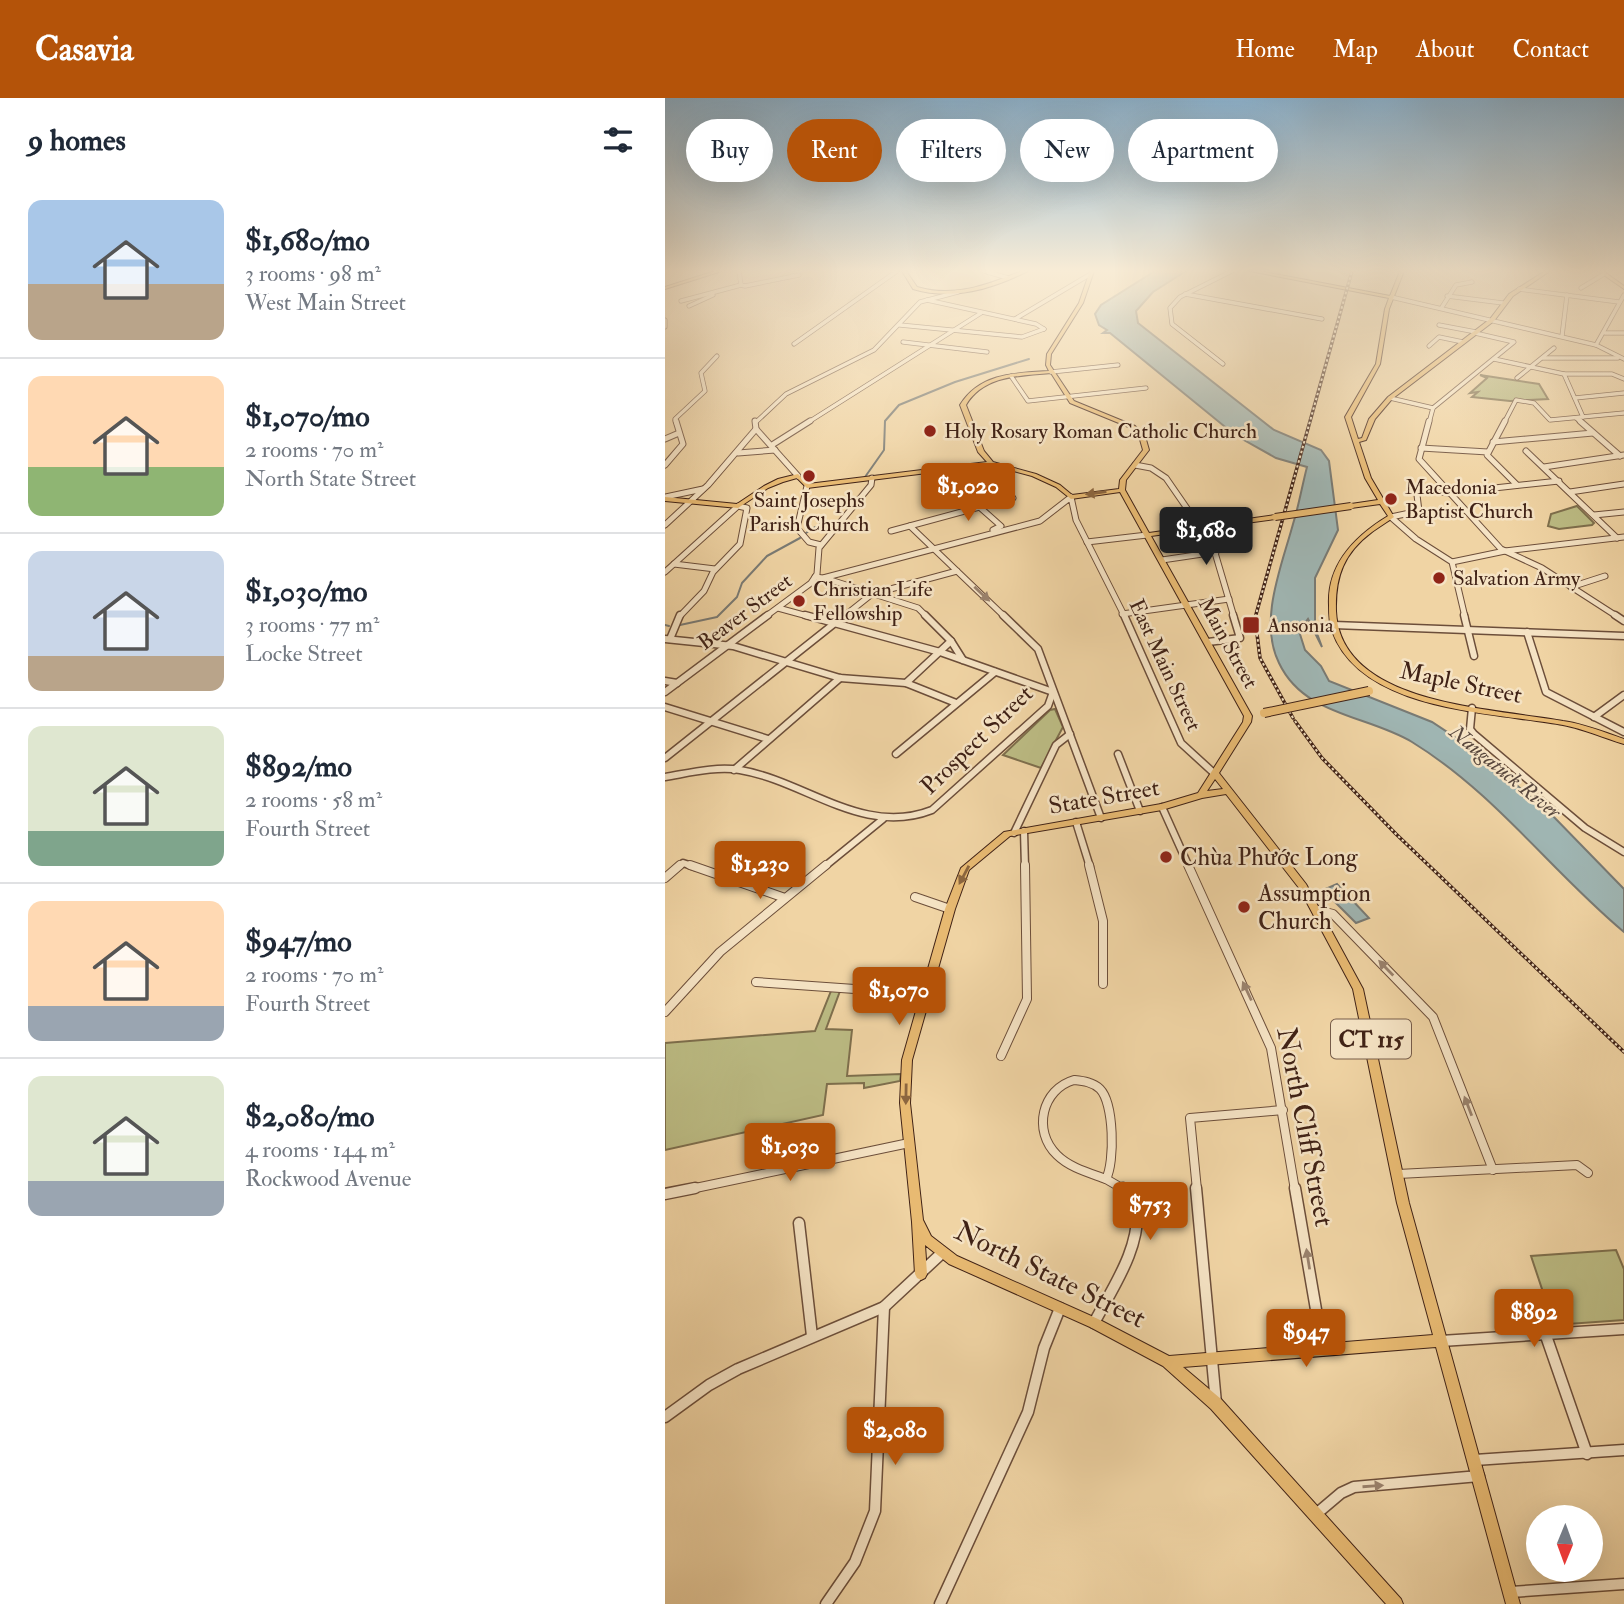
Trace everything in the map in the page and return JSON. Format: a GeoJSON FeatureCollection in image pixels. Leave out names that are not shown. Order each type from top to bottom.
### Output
{"type":"FeatureCollection","features":[{"type":"Feature","properties":{"kind":"main road"},"geometry":{"type":"LineString","coordinates":[[1051,372],[1011,376],[981,386],[966,399],[965,412],[981,452],[992,460],[1058,486],[1071,497],[1122,490],[1123,480],[1146,450],[1142,436],[1119,419],[1079,407],[1066,397],[1051,372],[1047,359],[1057,341]]}},
{"type":"Feature","properties":{"kind":"main road"},"geometry":{"type":"LineString","coordinates":[[1382,341],[1378,364],[1347,418],[1368,478],[1391,517],[1355,544],[1338,567],[1332,585],[1333,625],[1348,655],[1388,685]]}},
{"type":"Feature","properties":{"kind":"main road"},"geometry":{"type":"LineString","coordinates":[[1354,439],[1363,440],[1372,419],[1389,398],[1463,342]]}},
{"type":"Feature","properties":{"kind":"main road"},"geometry":{"type":"LineString","coordinates":[[665,498],[738,506],[764,486],[798,476],[807,486],[992,460]]}},
{"type":"Feature","properties":{"kind":"main road","name":"Main Street"},"geometry":{"type":"LineString","coordinates":[[1122,490],[1248,717],[1216,775]]}},
{"type":"Feature","properties":{"kind":"main road"},"geometry":{"type":"LineString","coordinates":[[1147,535],[1380,502]]}},
{"type":"Feature","properties":{"kind":"main road","name":"Maple Street"},"geometry":{"type":"LineString","coordinates":[[1248,717],[1388,685],[1423,698],[1572,725],[1624,742]]}},
{"type":"Feature","properties":{"kind":"main road"},"geometry":{"type":"LineString","coordinates":[[1201,795],[1216,775]]}},
{"type":"Feature","properties":{"kind":"main road","name":"CT 115"},"geometry":{"type":"LineString","coordinates":[[1216,775],[1303,886],[1358,989],[1365,1009],[1398,1174],[1512,1598]]}},
{"type":"Feature","properties":{"kind":"main road","name":"State Street"},"geometry":{"type":"LineString","coordinates":[[1019,832],[1162,807],[1201,795],[1229,791]]}},
{"type":"Feature","properties":{"kind":"main road"},"geometry":{"type":"LineString","coordinates":[[921,1275],[905,1103],[907,1060],[950,909],[965,868],[987,848],[1019,832]]}},
{"type":"Feature","properties":{"kind":"main road","name":"North State Street"},"geometry":{"type":"LineString","coordinates":[[917,1221],[927,1240],[942,1253],[1094,1323],[1168,1362],[1216,1404],[1396,1604]]}},
{"type":"Feature","properties":{"kind":"main road"},"geometry":{"type":"LineString","coordinates":[[1168,1362],[1212,1361],[1441,1341]]}},
{"type":"Feature","properties":{"kind":"street"},"geometry":{"type":"LineString","coordinates":[[794,344],[798,341]]}},
{"type":"Feature","properties":{"kind":"street"},"geometry":{"type":"LineString","coordinates":[[798,476],[756,429],[755,421],[786,394],[869,354],[883,341]]}},
{"type":"Feature","properties":{"kind":"street"},"geometry":{"type":"LineString","coordinates":[[738,453],[774,447],[936,341]]}},
{"type":"Feature","properties":{"kind":"street"},"geometry":{"type":"LineString","coordinates":[[1194,341],[1223,364]]}},
{"type":"Feature","properties":{"kind":"street"},"geometry":{"type":"LineString","coordinates":[[1429,346],[1434,341]]}},
{"type":"Feature","properties":{"kind":"street"},"geometry":{"type":"LineString","coordinates":[[1511,341],[1514,342],[1433,408],[1420,461],[1505,551],[1542,568],[1624,621]]}},
{"type":"Feature","properties":{"kind":"street"},"geometry":{"type":"LineString","coordinates":[[1580,341],[1596,345],[1623,359]]}},
{"type":"Feature","properties":{"kind":"street"},"geometry":{"type":"LineString","coordinates":[[1596,345],[1599,341]]}},
{"type":"Feature","properties":{"kind":"street"},"geometry":{"type":"LineString","coordinates":[[903,342],[987,352]]}},
{"type":"Feature","properties":{"kind":"street"},"geometry":{"type":"LineString","coordinates":[[1517,378],[1554,348]]}},
{"type":"Feature","properties":{"kind":"street"},"geometry":{"type":"LineString","coordinates":[[665,465],[683,444],[675,419],[705,391],[701,373],[717,356]]}},
{"type":"Feature","properties":{"kind":"street"},"geometry":{"type":"LineString","coordinates":[[1543,358],[1623,359]]}},
{"type":"Feature","properties":{"kind":"street"},"geometry":{"type":"LineString","coordinates":[[1494,359],[1564,374],[1612,374],[1624,379]]}},
{"type":"Feature","properties":{"kind":"street"},"geometry":{"type":"LineString","coordinates":[[1051,372],[1118,365]]}},
{"type":"Feature","properties":{"kind":"street"},"geometry":{"type":"LineString","coordinates":[[1564,374],[1583,417]]}},
{"type":"Feature","properties":{"kind":"street"},"geometry":{"type":"LineString","coordinates":[[1011,376],[1025,400],[1146,388]]}},
{"type":"Feature","properties":{"kind":"street"},"geometry":{"type":"LineString","coordinates":[[1575,398],[1624,394]]}},
{"type":"Feature","properties":{"kind":"street"},"geometry":{"type":"LineString","coordinates":[[1389,398],[1433,408]]}},
{"type":"Feature","properties":{"kind":"street"},"geometry":{"type":"LineString","coordinates":[[1488,452],[1516,400],[1534,403],[1550,420],[1624,413]]}},
{"type":"Feature","properties":{"kind":"street"},"geometry":{"type":"LineString","coordinates":[[1616,414],[1624,420]]}},
{"type":"Feature","properties":{"kind":"street"},"geometry":{"type":"LineString","coordinates":[[1576,418],[1622,455]]}},
{"type":"Feature","properties":{"kind":"street"},"geometry":{"type":"LineString","coordinates":[[665,525],[704,489],[738,453],[756,429]]}},
{"type":"Feature","properties":{"kind":"street"},"geometry":{"type":"LineString","coordinates":[[665,439],[679,433]]}},
{"type":"Feature","properties":{"kind":"street"},"geometry":{"type":"LineString","coordinates":[[1493,442],[1593,433]]}},
{"type":"Feature","properties":{"kind":"street"},"geometry":{"type":"LineString","coordinates":[[1421,449],[1488,452],[1517,485]]}},
{"type":"Feature","properties":{"kind":"street"},"geometry":{"type":"LineString","coordinates":[[1526,451],[1617,538]]}},
{"type":"Feature","properties":{"kind":"street"},"geometry":{"type":"LineString","coordinates":[[1544,467],[1622,455]]}},
{"type":"Feature","properties":{"kind":"street"},"geometry":{"type":"LineString","coordinates":[[1135,465],[1151,468],[1166,478],[1216,552],[1240,638],[1208,642]]}},
{"type":"Feature","properties":{"kind":"street","name":"Beaver Street"},"geometry":{"type":"LineString","coordinates":[[665,692],[815,577],[821,545],[871,485],[872,478]]}},
{"type":"Feature","properties":{"kind":"street"},"geometry":{"type":"LineString","coordinates":[[1391,517],[1419,512],[1419,491],[1449,493],[1559,481]]}},
{"type":"Feature","properties":{"kind":"street"},"geometry":{"type":"LineString","coordinates":[[1570,492],[1624,484]]}},
{"type":"Feature","properties":{"kind":"street"},"geometry":{"type":"LineString","coordinates":[[807,486],[797,528],[809,542],[821,545]]}},
{"type":"Feature","properties":{"kind":"street"},"geometry":{"type":"LineString","coordinates":[[932,548],[1001,527],[958,488]]}},
{"type":"Feature","properties":{"kind":"street"},"geometry":{"type":"LineString","coordinates":[[665,498],[704,489]]}},
{"type":"Feature","properties":{"kind":"street"},"geometry":{"type":"LineString","coordinates":[[823,578],[1040,521],[1051,514],[1058,502],[1071,497]]}},
{"type":"Feature","properties":{"kind":"street","name":"East Main Street"},"geometry":{"type":"LineString","coordinates":[[1071,497],[1076,520],[1162,695],[1183,746],[1216,775]]}},
{"type":"Feature","properties":{"kind":"street"},"geometry":{"type":"LineString","coordinates":[[891,531],[1013,498]]}},
{"type":"Feature","properties":{"kind":"street"},"geometry":{"type":"LineString","coordinates":[[665,572],[738,506],[747,509],[742,541],[715,569],[704,592],[678,616],[667,639],[728,645],[840,678],[906,682],[956,703]]}},
{"type":"Feature","properties":{"kind":"street"},"geometry":{"type":"LineString","coordinates":[[1594,515],[1624,512]]}},
{"type":"Feature","properties":{"kind":"street"},"geometry":{"type":"LineString","coordinates":[[1391,517],[1426,546],[1452,562],[1505,551],[1624,537]]}},
{"type":"Feature","properties":{"kind":"street"},"geometry":{"type":"LineString","coordinates":[[910,526],[1038,649],[1101,818]]}},
{"type":"Feature","properties":{"kind":"street"},"geometry":{"type":"LineString","coordinates":[[1087,542],[1147,535]]}},
{"type":"Feature","properties":{"kind":"street"},"geometry":{"type":"LineString","coordinates":[[1162,560],[1216,552]]}},
{"type":"Feature","properties":{"kind":"street"},"geometry":{"type":"LineString","coordinates":[[1452,562],[1473,656]]}},
{"type":"Feature","properties":{"kind":"street"},"geometry":{"type":"LineString","coordinates":[[665,565],[715,569]]}},
{"type":"Feature","properties":{"kind":"street"},"geometry":{"type":"LineString","coordinates":[[665,758],[872,594],[957,571]]}},
{"type":"Feature","properties":{"kind":"street"},"geometry":{"type":"LineString","coordinates":[[1571,587],[1605,576]]}},
{"type":"Feature","properties":{"kind":"street"},"geometry":{"type":"LineString","coordinates":[[815,577],[918,608],[951,641],[963,660]]}},
{"type":"Feature","properties":{"kind":"street"},"geometry":{"type":"LineString","coordinates":[[1122,614],[1229,599]]}},
{"type":"Feature","properties":{"kind":"street"},"geometry":{"type":"LineString","coordinates":[[778,608],[940,652],[1053,692]]}},
{"type":"Feature","properties":{"kind":"street"},"geometry":{"type":"LineString","coordinates":[[1333,625],[1624,636]]}},
{"type":"Feature","properties":{"kind":"street"},"geometry":{"type":"LineString","coordinates":[[1527,632],[1545,690],[1624,732]]}},
{"type":"Feature","properties":{"kind":"street"},"geometry":{"type":"LineString","coordinates":[[906,682],[951,641]]}},
{"type":"Feature","properties":{"kind":"street"},"geometry":{"type":"LineString","coordinates":[[896,754],[995,672]]}},
{"type":"Feature","properties":{"kind":"street"},"geometry":{"type":"LineString","coordinates":[[734,770],[840,678]]}},
{"type":"Feature","properties":{"kind":"street"},"geometry":{"type":"LineString","coordinates":[[665,681],[677,683]]}},
{"type":"Feature","properties":{"kind":"street","name":"Prospect Street"},"geometry":{"type":"LineString","coordinates":[[883,819],[909,820],[932,810],[1048,706],[1053,692]]}},
{"type":"Feature","properties":{"kind":"street"},"geometry":{"type":"LineString","coordinates":[[1594,717],[1624,695]]}},
{"type":"Feature","properties":{"kind":"street"},"geometry":{"type":"LineString","coordinates":[[665,707],[768,739]]}},
{"type":"Feature","properties":{"kind":"street"},"geometry":{"type":"LineString","coordinates":[[1472,708],[1469,729],[1474,734],[1585,828],[1624,852]]}},
{"type":"Feature","properties":{"kind":"street"},"geometry":{"type":"LineString","coordinates":[[1001,1056],[1027,999],[1019,832],[1056,745],[1070,734]]}},
{"type":"Feature","properties":{"kind":"street"},"geometry":{"type":"LineString","coordinates":[[1118,754],[1140,811]]}},
{"type":"Feature","properties":{"kind":"street"},"geometry":{"type":"LineString","coordinates":[[665,776],[734,770],[883,819]]}},
{"type":"Feature","properties":{"kind":"street","name":"North Cliff Street"},"geometry":{"type":"LineString","coordinates":[[1162,807],[1267,1035],[1283,1110],[1323,1351]]}},
{"type":"Feature","properties":{"kind":"street"},"geometry":{"type":"LineString","coordinates":[[665,1012],[720,952],[883,819]]}},
{"type":"Feature","properties":{"kind":"street"},"geometry":{"type":"LineString","coordinates":[[1076,822],[1106,925],[1108,950],[1103,984]]}},
{"type":"Feature","properties":{"kind":"street"},"geometry":{"type":"LineString","coordinates":[[665,878],[683,863],[785,898]]}},
{"type":"Feature","properties":{"kind":"street"},"geometry":{"type":"LineString","coordinates":[[915,897],[950,909]]}},
{"type":"Feature","properties":{"kind":"street"},"geometry":{"type":"LineString","coordinates":[[1317,910],[1333,914],[1433,1017],[1493,1170]]}},
{"type":"Feature","properties":{"kind":"street"},"geometry":{"type":"LineString","coordinates":[[756,982],[926,994]]}},
{"type":"Feature","properties":{"kind":"street"},"geometry":{"type":"LineString","coordinates":[[1094,1323],[1139,1226],[1135,1198],[1106,1180],[1068,1164],[1056,1156],[1049,1144],[1044,1128],[1045,1103],[1051,1091],[1062,1083],[1076,1080],[1094,1084],[1108,1100],[1109,1174],[1106,1180]]}},
{"type":"Feature","properties":{"kind":"street"},"geometry":{"type":"LineString","coordinates":[[1216,1404],[1190,1118],[1283,1110]]}},
{"type":"Feature","properties":{"kind":"street"},"geometry":{"type":"LineString","coordinates":[[665,1194],[909,1143]]}},
{"type":"Feature","properties":{"kind":"street"},"geometry":{"type":"LineString","coordinates":[[1398,1174],[1577,1165],[1588,1173]]}},
{"type":"Feature","properties":{"kind":"street"},"geometry":{"type":"LineString","coordinates":[[799,1223],[812,1336]]}},
{"type":"Feature","properties":{"kind":"street"},"geometry":{"type":"LineString","coordinates":[[665,1417],[709,1385],[812,1336],[884,1307],[942,1253]]}},
{"type":"Feature","properties":{"kind":"street"},"geometry":{"type":"LineString","coordinates":[[826,1604],[855,1562],[875,1511],[884,1307]]}},
{"type":"Feature","properties":{"kind":"street"},"geometry":{"type":"LineString","coordinates":[[940,1604],[1028,1412],[1042,1356],[1060,1308]]}},
{"type":"Feature","properties":{"kind":"street"},"geometry":{"type":"LineString","coordinates":[[1441,1341],[1624,1329]]}},
{"type":"Feature","properties":{"kind":"street"},"geometry":{"type":"LineString","coordinates":[[1545,1333],[1587,1454]]}},
{"type":"Feature","properties":{"kind":"street"},"geometry":{"type":"LineString","coordinates":[[1475,1460],[1624,1450]]}},
{"type":"Feature","properties":{"kind":"street"},"geometry":{"type":"LineString","coordinates":[[1314,1515],[1341,1493],[1354,1488],[1479,1476]]}},
{"type":"Feature","properties":{"kind":"street"},"geometry":{"type":"LineString","coordinates":[[1512,1598],[1624,1584]]}},
{"type":"Feature","properties":{"kind":"green space"},"geometry":{"type":"Polygon","coordinates":[[[1480,375],[1539,384],[1548,399],[1510,401],[1472,397],[1478,392],[1470,393],[1487,378],[1480,375]]]}},
{"type":"Feature","properties":{"kind":"green space"},"geometry":{"type":"Polygon","coordinates":[[[1577,506],[1594,523],[1592,525],[1559,529],[1548,526],[1551,514],[1577,506]]]}},
{"type":"Feature","properties":{"kind":"green space"},"geometry":{"type":"Polygon","coordinates":[[[1055,709],[1063,727],[1041,768],[1003,755],[1050,710],[1055,709]]]}},
{"type":"Feature","properties":{"kind":"green space"},"geometry":{"type":"Polygon","coordinates":[[[831,991],[840,991],[826,1029],[852,1030],[847,1076],[901,1074],[900,1081],[864,1088],[864,1083],[827,1084],[823,1115],[665,1150],[665,1043],[815,1031],[831,991]]]}},
{"type":"Feature","properties":{"kind":"green space"},"geometry":{"type":"Polygon","coordinates":[[[1616,1250],[1624,1269],[1624,1320],[1554,1325],[1531,1256],[1616,1250]]]}},
{"type":"Feature","properties":{"kind":"water"},"geometry":{"type":"Polygon","coordinates":[[[1120,341],[1161,341],[1274,430],[1321,450],[1329,461],[1338,530],[1315,578],[1315,628],[1322,647],[1308,619],[1299,631],[1305,650],[1321,666],[1329,681],[1432,722],[1476,751],[1551,814],[1624,889],[1624,932],[1496,808],[1442,762],[1394,733],[1320,704],[1290,681],[1273,647],[1271,611],[1307,467],[1276,458],[1235,435],[1120,341]]]}},
{"type":"Feature","properties":{"kind":"water"},"geometry":{"type":"Polygon","coordinates":[[[1337,884],[1369,918],[1356,923],[1323,890],[1337,884]]]}},
{"type":"Feature","properties":{"kind":"waterway"},"geometry":{"type":"LineString","coordinates":[[865,477],[884,450],[885,421],[899,405],[955,382],[1029,359]]}},
{"type":"Feature","properties":{"kind":"waterway"},"geometry":{"type":"LineString","coordinates":[[820,523],[823,519]]}},
{"type":"Feature","properties":{"kind":"waterway"},"geometry":{"type":"LineString","coordinates":[[806,533],[815,527]]}},
{"type":"Feature","properties":{"kind":"waterway"},"geometry":{"type":"LineString","coordinates":[[680,625],[717,617],[737,597],[742,583],[767,556],[800,538]]}},
{"type":"Feature","properties":{"kind":"waterway"},"geometry":{"type":"LineString","coordinates":[[665,625],[669,626]]}},
{"type":"Feature","properties":{"kind":"railway"},"geometry":{"type":"LineString","coordinates":[[1293,718],[1260,658],[1255,618],[1332,341]]}},
{"type":"Feature","properties":{"kind":"railway"},"geometry":{"type":"LineString","coordinates":[[1295,721],[1322,758],[1396,834],[1624,1052]]}},
{"type":"Feature","properties":{"kind":"place","name":"Holy Rosary Roman Catholic Church"},"geometry":{"type":"Point","coordinates":[930,431]}},
{"type":"Feature","properties":{"kind":"place","name":"Saint Josephs Parish Church"},"geometry":{"type":"Point","coordinates":[809,476]}},
{"type":"Feature","properties":{"kind":"place","name":"Macedonia Baptist Church"},"geometry":{"type":"Point","coordinates":[1391,499]}},
{"type":"Feature","properties":{"kind":"place","name":"Salvation Army"},"geometry":{"type":"Point","coordinates":[1439,578]}},
{"type":"Feature","properties":{"kind":"place","name":"Christian Life Fellowship"},"geometry":{"type":"Point","coordinates":[799,601]}},
{"type":"Feature","properties":{"kind":"place","name":"Ansonia"},"geometry":{"type":"Point","coordinates":[1251,625]}},
{"type":"Feature","properties":{"kind":"place","name":"Chùa Phước Long"},"geometry":{"type":"Point","coordinates":[1166,857]}},
{"type":"Feature","properties":{"kind":"place","name":"Assumption Church"},"geometry":{"type":"Point","coordinates":[1244,907]}},
{"type":"Feature","properties":{"kind":"water label","name":"Naugatuck River"},"geometry":{"type":"Point","coordinates":[1505,772]}}]}
